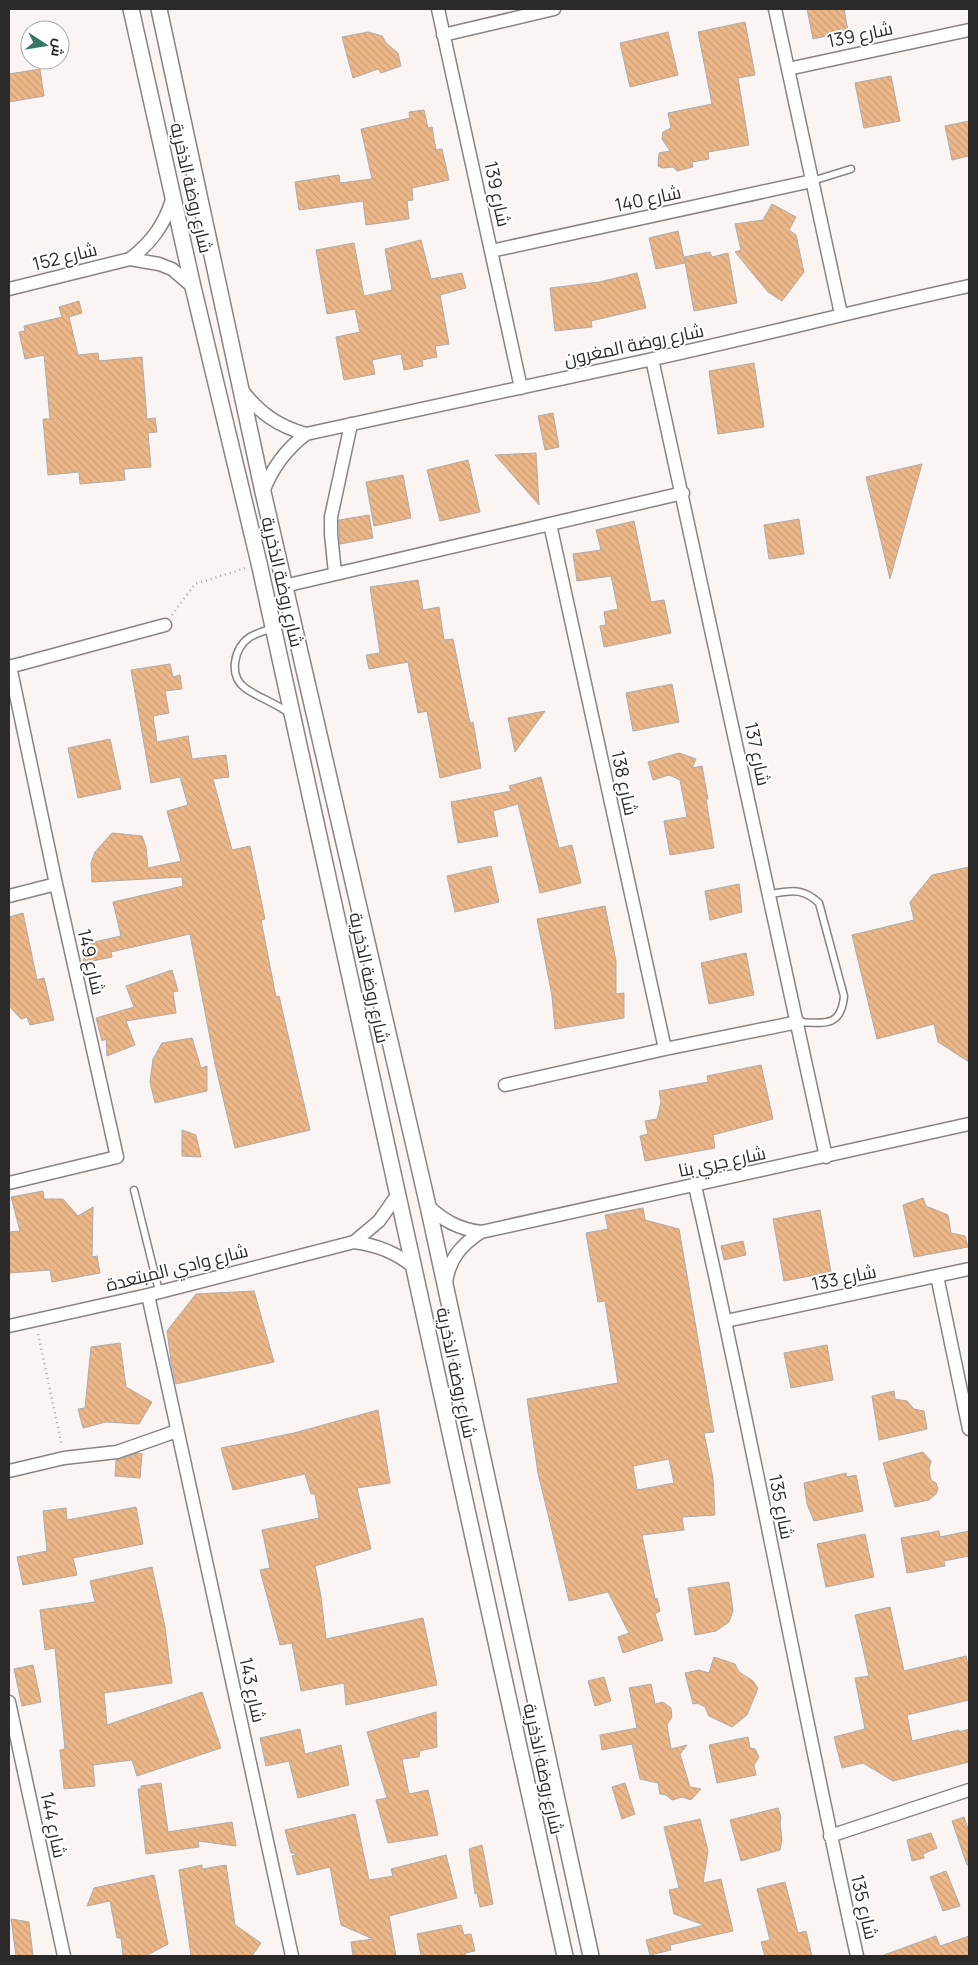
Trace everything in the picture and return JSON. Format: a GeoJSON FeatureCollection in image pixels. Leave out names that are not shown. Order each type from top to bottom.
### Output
{"type":"FeatureCollection","features":[{"type":"Feature","properties":{"kind":"street","name":"شارع روضة الذخرية"},"geometry":{"type":"LineString","coordinates":[[131,9],[259,563],[565,1956]]}},
{"type":"Feature","properties":{"kind":"street","name":"شارع روضة الذخرية"},"geometry":{"type":"LineString","coordinates":[[159,9],[284,586],[428,1206],[591,1956]]}},
{"type":"Feature","properties":{"kind":"street","name":"شارع 139"},"geometry":{"type":"LineString","coordinates":[[438,9],[521,388]]}},
{"type":"Feature","properties":{"kind":"street"},"geometry":{"type":"LineString","coordinates":[[443,35],[554,9]]}},
{"type":"Feature","properties":{"kind":"street"},"geometry":{"type":"LineString","coordinates":[[775,9],[841,314]]}},
{"type":"Feature","properties":{"kind":"street","name":"شارع 139"},"geometry":{"type":"LineString","coordinates":[[788,69],[969,30]]}},
{"type":"Feature","properties":{"kind":"street","name":"شارع 140"},"geometry":{"type":"LineString","coordinates":[[491,251],[812,181]]}},
{"type":"Feature","properties":{"kind":"street","name":"شارع 152"},"geometry":{"type":"LineString","coordinates":[[130,259],[158,231],[174,195]]}},
{"type":"Feature","properties":{"kind":"street","name":"شارع 152"},"geometry":{"type":"LineString","coordinates":[[9,289],[130,259],[159,264],[172,270],[194,286]]}},
{"type":"Feature","properties":{"kind":"street","name":"شارع روضة المغرون"},"geometry":{"type":"LineString","coordinates":[[263,492],[275,466],[294,443],[306,434],[783,330],[841,314],[969,286]]}},
{"type":"Feature","properties":{"kind":"street","name":"شارع 137"},"geometry":{"type":"LineString","coordinates":[[652,359],[683,493],[826,1157]]}},
{"type":"Feature","properties":{"kind":"street"},"geometry":{"type":"LineString","coordinates":[[242,389],[262,414],[276,423],[306,434]]}},
{"type":"Feature","properties":{"kind":"street"},"geometry":{"type":"LineString","coordinates":[[335,574],[331,518],[351,424]]}},
{"type":"Feature","properties":{"kind":"street"},"geometry":{"type":"LineString","coordinates":[[284,586],[683,493]]}},
{"type":"Feature","properties":{"kind":"street","name":"شارع 138"},"geometry":{"type":"LineString","coordinates":[[550,524],[665,1049]]}},
{"type":"Feature","properties":{"kind":"street","name":"شارع 149"},"geometry":{"type":"LineString","coordinates":[[9,1183],[117,1157],[10,667],[165,625]]}},
{"type":"Feature","properties":{"kind":"street"},"geometry":{"type":"LineString","coordinates":[[9,896],[56,884]]}},
{"type":"Feature","properties":{"kind":"street"},"geometry":{"type":"LineString","coordinates":[[505,1085],[665,1049],[798,1022]]}},
{"type":"Feature","properties":{"kind":"street","name":"شارع جري بنا"},"geometry":{"type":"LineString","coordinates":[[428,1206],[452,1224],[466,1230],[481,1232],[969,1124]]}},
{"type":"Feature","properties":{"kind":"street","name":"شارع 135"},"geometry":{"type":"LineString","coordinates":[[695,1186],[726,1320],[830,1836],[857,1956]]}},
{"type":"Feature","properties":{"kind":"street","name":"شارع وادي المبتعدة"},"geometry":{"type":"LineString","coordinates":[[354,1242],[379,1221],[398,1194]]}},
{"type":"Feature","properties":{"kind":"street","name":"شارع جري بنا"},"geometry":{"type":"LineString","coordinates":[[445,1289],[447,1271],[454,1255],[466,1242],[481,1232]]}},
{"type":"Feature","properties":{"kind":"street","name":"شارع وادي المبتعدة"},"geometry":{"type":"LineString","coordinates":[[9,1326],[154,1293],[354,1242],[386,1249],[414,1267]]}},
{"type":"Feature","properties":{"kind":"street","name":"شارع 133"},"geometry":{"type":"LineString","coordinates":[[726,1320],[969,1269]]}},
{"type":"Feature","properties":{"kind":"street"},"geometry":{"type":"LineString","coordinates":[[937,1276],[969,1429]]}},
{"type":"Feature","properties":{"kind":"street","name":"شارع 143"},"geometry":{"type":"LineString","coordinates":[[154,1293],[178,1430],[292,1956]]}},
{"type":"Feature","properties":{"kind":"street"},"geometry":{"type":"LineString","coordinates":[[9,1471],[64,1458],[117,1452],[178,1430]]}},
{"type":"Feature","properties":{"kind":"street","name":"شارع 144"},"geometry":{"type":"LineString","coordinates":[[9,1702],[64,1956]]}},
{"type":"Feature","properties":{"kind":"street"},"geometry":{"type":"LineString","coordinates":[[830,1836],[969,1790]]}},
{"type":"Feature","properties":{"kind":"lane"},"geometry":{"type":"LineString","coordinates":[[812,181],[851,169]]}},
{"type":"Feature","properties":{"kind":"lane"},"geometry":{"type":"LineString","coordinates":[[273,627],[249,638],[243,644],[238,651],[234,665],[236,676],[244,687],[293,716]]}},
{"type":"Feature","properties":{"kind":"lane"},"geometry":{"type":"LineString","coordinates":[[770,894],[798,890],[810,894],[818,903],[844,996],[843,1008],[838,1017],[830,1022],[798,1022]]}},
{"type":"Feature","properties":{"kind":"lane"},"geometry":{"type":"LineString","coordinates":[[134,1190],[154,1293]]}},
{"type":"Feature","properties":{"kind":"path"},"geometry":{"type":"LineString","coordinates":[[165,625],[195,584],[259,563]]}},
{"type":"Feature","properties":{"kind":"path"},"geometry":{"type":"LineString","coordinates":[[35,1320],[64,1458]]}},
{"type":"Feature","properties":{"kind":"building"},"geometry":{"type":"Polygon","coordinates":[[[807,9],[844,9],[848,31],[813,39],[807,9]]]}},
{"type":"Feature","properties":{"kind":"building"},"geometry":{"type":"Polygon","coordinates":[[[745,22],[755,75],[738,78],[749,145],[708,152],[709,159],[692,162],[693,167],[677,171],[673,167],[662,168],[658,166],[659,153],[670,151],[662,139],[663,132],[671,128],[668,113],[712,104],[698,32],[745,22]]]}},
{"type":"Feature","properties":{"kind":"building"},"geometry":{"type":"Polygon","coordinates":[[[368,32],[382,36],[386,43],[398,53],[401,66],[381,73],[378,69],[353,78],[342,37],[368,32]]]}},
{"type":"Feature","properties":{"kind":"building"},"geometry":{"type":"Polygon","coordinates":[[[668,32],[678,75],[630,87],[620,43],[668,32]]]}},
{"type":"Feature","properties":{"kind":"building"},"geometry":{"type":"Polygon","coordinates":[[[40,70],[44,96],[9,102],[9,74],[40,70]]]}},
{"type":"Feature","properties":{"kind":"building"},"geometry":{"type":"Polygon","coordinates":[[[891,76],[900,121],[864,128],[855,83],[891,76]]]}},
{"type":"Feature","properties":{"kind":"building"},"geometry":{"type":"Polygon","coordinates":[[[424,110],[428,128],[432,127],[436,150],[442,149],[449,180],[412,188],[413,200],[407,201],[409,219],[366,225],[363,201],[299,210],[295,182],[339,175],[340,183],[372,179],[361,129],[410,118],[409,112],[424,110]]]}},
{"type":"Feature","properties":{"kind":"building"},"geometry":{"type":"Polygon","coordinates":[[[969,121],[969,156],[952,160],[945,126],[969,121]]]}},
{"type":"Feature","properties":{"kind":"building"},"geometry":{"type":"Polygon","coordinates":[[[772,204],[796,217],[789,230],[796,235],[804,272],[782,301],[768,292],[735,252],[741,250],[735,224],[763,220],[772,204]]]}},
{"type":"Feature","properties":{"kind":"building"},"geometry":{"type":"Polygon","coordinates":[[[678,231],[685,263],[656,269],[649,238],[678,231]]]}},
{"type":"Feature","properties":{"kind":"building"},"geometry":{"type":"Polygon","coordinates":[[[421,240],[431,279],[462,273],[466,288],[440,295],[449,344],[435,346],[437,357],[422,360],[423,366],[404,370],[401,354],[372,360],[375,374],[344,380],[336,337],[360,332],[355,309],[327,314],[316,250],[354,243],[364,296],[392,290],[385,249],[421,240]]]}},
{"type":"Feature","properties":{"kind":"building"},"geometry":{"type":"Polygon","coordinates":[[[710,252],[712,257],[728,253],[737,303],[694,311],[684,257],[710,252]]]}},
{"type":"Feature","properties":{"kind":"building"},"geometry":{"type":"Polygon","coordinates":[[[637,273],[646,308],[591,321],[592,327],[555,331],[550,288],[599,282],[637,273]]]}},
{"type":"Feature","properties":{"kind":"building"},"geometry":{"type":"Polygon","coordinates":[[[79,301],[82,313],[69,317],[78,355],[98,353],[99,361],[142,357],[147,419],[155,418],[157,432],[148,433],[151,467],[124,469],[125,480],[80,484],[79,472],[48,475],[43,419],[50,419],[44,355],[25,359],[19,332],[25,331],[24,326],[62,317],[59,307],[79,301]]]}},
{"type":"Feature","properties":{"kind":"building"},"geometry":{"type":"Polygon","coordinates":[[[754,363],[764,427],[718,434],[709,371],[754,363]]]}},
{"type":"Feature","properties":{"kind":"building"},"geometry":{"type":"Polygon","coordinates":[[[553,413],[559,447],[545,450],[538,416],[553,413]]]}},
{"type":"Feature","properties":{"kind":"building"},"geometry":{"type":"Polygon","coordinates":[[[536,453],[539,505],[495,455],[536,453]]]}},
{"type":"Feature","properties":{"kind":"building"},"geometry":{"type":"Polygon","coordinates":[[[468,460],[480,512],[440,521],[427,470],[468,460]]]}},
{"type":"Feature","properties":{"kind":"building"},"geometry":{"type":"Polygon","coordinates":[[[922,464],[890,579],[866,477],[922,464]]]}},
{"type":"Feature","properties":{"kind":"building"},"geometry":{"type":"Polygon","coordinates":[[[403,475],[411,518],[374,526],[366,482],[403,475]]]}},
{"type":"Feature","properties":{"kind":"building"},"geometry":{"type":"Polygon","coordinates":[[[369,515],[373,538],[340,544],[339,520],[369,515]]]}},
{"type":"Feature","properties":{"kind":"building"},"geometry":{"type":"Polygon","coordinates":[[[799,519],[804,554],[769,559],[764,525],[799,519]]]}},
{"type":"Feature","properties":{"kind":"building"},"geometry":{"type":"Polygon","coordinates":[[[634,521],[651,602],[664,600],[671,633],[604,647],[600,626],[606,625],[604,612],[618,609],[611,576],[577,581],[573,554],[601,550],[596,530],[634,521]]]}},
{"type":"Feature","properties":{"kind":"building"},"geometry":{"type":"Polygon","coordinates":[[[418,580],[423,610],[439,607],[444,640],[453,639],[470,723],[473,722],[481,768],[440,778],[427,711],[418,713],[408,662],[369,669],[366,655],[380,653],[370,587],[418,580]]]}},
{"type":"Feature","properties":{"kind":"building"},"geometry":{"type":"Polygon","coordinates":[[[170,664],[173,677],[180,675],[182,689],[165,691],[169,713],[153,716],[157,742],[188,736],[192,759],[226,755],[229,777],[213,779],[232,850],[250,846],[265,919],[261,920],[276,997],[279,996],[310,1130],[235,1148],[215,1064],[190,934],[111,952],[112,957],[83,963],[85,944],[121,936],[113,902],[183,886],[182,877],[92,882],[91,863],[95,852],[112,833],[142,836],[146,847],[148,868],[181,861],[167,811],[188,805],[180,777],[151,783],[131,670],[170,664]]]}},
{"type":"Feature","properties":{"kind":"building"},"geometry":{"type":"Polygon","coordinates":[[[672,684],[679,722],[633,731],[626,693],[672,684]]]}},
{"type":"Feature","properties":{"kind":"building"},"geometry":{"type":"Polygon","coordinates":[[[545,711],[515,752],[508,718],[545,711]]]}},
{"type":"Feature","properties":{"kind":"building"},"geometry":{"type":"Polygon","coordinates":[[[110,739],[121,789],[78,798],[68,748],[110,739]]]}},
{"type":"Feature","properties":{"kind":"building"},"geometry":{"type":"Polygon","coordinates":[[[679,753],[696,759],[692,768],[702,766],[714,848],[670,855],[664,821],[687,817],[680,780],[669,775],[653,780],[648,762],[679,753]]]}},
{"type":"Feature","properties":{"kind":"building"},"geometry":{"type":"Polygon","coordinates":[[[541,777],[559,848],[572,845],[581,883],[540,893],[518,804],[493,811],[498,836],[458,843],[451,802],[511,791],[509,786],[541,777]]]}},
{"type":"Feature","properties":{"kind":"building"},"geometry":{"type":"Polygon","coordinates":[[[491,866],[499,902],[455,912],[447,876],[491,866]]]}},
{"type":"Feature","properties":{"kind":"building"},"geometry":{"type":"Polygon","coordinates":[[[969,867],[969,1062],[938,1042],[934,1024],[877,1039],[852,935],[914,920],[910,902],[932,875],[969,867]]]}},
{"type":"Feature","properties":{"kind":"building"},"geometry":{"type":"Polygon","coordinates":[[[739,884],[742,912],[710,920],[705,891],[739,884]]]}},
{"type":"Feature","properties":{"kind":"building"},"geometry":{"type":"Polygon","coordinates":[[[605,906],[616,961],[616,994],[624,993],[624,1018],[555,1029],[552,996],[537,919],[605,906]]]}},
{"type":"Feature","properties":{"kind":"building"},"geometry":{"type":"Polygon","coordinates":[[[23,913],[37,980],[44,978],[54,1020],[30,1025],[27,1017],[21,1019],[9,1006],[9,917],[23,913]]]}},
{"type":"Feature","properties":{"kind":"building"},"geometry":{"type":"Polygon","coordinates":[[[746,953],[754,995],[709,1004],[701,963],[746,953]]]}},
{"type":"Feature","properties":{"kind":"building"},"geometry":{"type":"Polygon","coordinates":[[[172,970],[178,991],[173,992],[176,1013],[126,1021],[135,1045],[107,1056],[106,1039],[102,1041],[96,1018],[134,1007],[126,986],[172,970]]]}},
{"type":"Feature","properties":{"kind":"building"},"geometry":{"type":"Polygon","coordinates":[[[192,1038],[201,1068],[207,1066],[207,1091],[155,1103],[150,1082],[153,1059],[162,1043],[192,1038]]]}},
{"type":"Feature","properties":{"kind":"building"},"geometry":{"type":"Polygon","coordinates":[[[761,1065],[773,1119],[713,1135],[715,1148],[645,1161],[640,1136],[648,1134],[645,1121],[657,1119],[661,1102],[659,1091],[708,1082],[707,1076],[761,1065]]]}},
{"type":"Feature","properties":{"kind":"building"},"geometry":{"type":"Polygon","coordinates":[[[182,1130],[196,1135],[201,1157],[182,1156],[182,1130]]]}},
{"type":"Feature","properties":{"kind":"building"},"geometry":{"type":"Polygon","coordinates":[[[43,1191],[44,1199],[63,1199],[78,1216],[93,1207],[92,1257],[97,1256],[100,1273],[52,1282],[50,1270],[9,1273],[9,1232],[20,1231],[11,1197],[43,1191]]]}},
{"type":"Feature","properties":{"kind":"building"},"geometry":{"type":"Polygon","coordinates":[[[923,1198],[926,1206],[948,1215],[951,1233],[965,1236],[968,1247],[914,1257],[903,1205],[923,1198]]]}},
{"type":"Feature","properties":{"kind":"building"},"geometry":{"type":"Polygon","coordinates":[[[643,1208],[645,1220],[679,1229],[714,1432],[704,1433],[713,1478],[715,1515],[682,1517],[684,1530],[642,1535],[655,1599],[657,1598],[660,1611],[655,1614],[663,1640],[623,1653],[618,1637],[629,1633],[608,1592],[569,1601],[538,1473],[527,1399],[618,1383],[605,1301],[598,1302],[586,1233],[608,1229],[605,1215],[643,1208]],[[669,1459],[633,1466],[637,1490],[674,1483],[669,1459]]]}},
{"type":"Feature","properties":{"kind":"building"},"geometry":{"type":"Polygon","coordinates":[[[820,1210],[831,1272],[784,1281],[773,1219],[820,1210]]]}},
{"type":"Feature","properties":{"kind":"building"},"geometry":{"type":"Polygon","coordinates":[[[743,1241],[746,1255],[724,1260],[721,1246],[743,1241]]]}},
{"type":"Feature","properties":{"kind":"building"},"geometry":{"type":"Polygon","coordinates":[[[254,1291],[274,1362],[176,1384],[167,1331],[196,1294],[254,1291]]]}},
{"type":"Feature","properties":{"kind":"building"},"geometry":{"type":"Polygon","coordinates":[[[120,1343],[126,1387],[152,1402],[139,1424],[106,1422],[83,1428],[78,1409],[85,1408],[91,1347],[120,1343]]]}},
{"type":"Feature","properties":{"kind":"building"},"geometry":{"type":"Polygon","coordinates":[[[827,1345],[833,1380],[791,1388],[784,1353],[827,1345]]]}},
{"type":"Feature","properties":{"kind":"building"},"geometry":{"type":"Polygon","coordinates":[[[894,1391],[895,1399],[907,1401],[914,1409],[924,1411],[927,1429],[879,1440],[872,1396],[894,1391]]]}},
{"type":"Feature","properties":{"kind":"building"},"geometry":{"type":"Polygon","coordinates":[[[378,1410],[390,1483],[357,1488],[371,1549],[315,1566],[326,1639],[423,1618],[437,1685],[346,1705],[344,1683],[301,1691],[292,1643],[280,1645],[260,1570],[270,1568],[262,1530],[319,1518],[315,1494],[311,1494],[305,1474],[233,1490],[221,1448],[294,1433],[378,1410]]]}},
{"type":"Feature","properties":{"kind":"building"},"geometry":{"type":"Polygon","coordinates":[[[923,1452],[931,1461],[929,1469],[931,1480],[936,1483],[938,1489],[936,1494],[929,1500],[895,1507],[883,1463],[923,1452]]]}},
{"type":"Feature","properties":{"kind":"building"},"geometry":{"type":"Polygon","coordinates":[[[138,1453],[142,1454],[140,1478],[115,1476],[116,1460],[138,1453]]]}},
{"type":"Feature","properties":{"kind":"building"},"geometry":{"type":"Polygon","coordinates":[[[846,1473],[847,1477],[856,1475],[863,1511],[814,1521],[807,1504],[804,1483],[846,1473]]]}},
{"type":"Feature","properties":{"kind":"building"},"geometry":{"type":"Polygon","coordinates":[[[136,1507],[143,1544],[73,1558],[77,1575],[23,1585],[17,1557],[47,1551],[43,1511],[66,1508],[67,1520],[136,1507]]]}},
{"type":"Feature","properties":{"kind":"building"},"geometry":{"type":"Polygon","coordinates":[[[939,1531],[940,1537],[969,1531],[969,1556],[944,1561],[945,1566],[907,1573],[901,1538],[939,1531]]]}},
{"type":"Feature","properties":{"kind":"building"},"geometry":{"type":"Polygon","coordinates":[[[865,1534],[874,1577],[826,1587],[817,1544],[865,1534]]]}},
{"type":"Feature","properties":{"kind":"building"},"geometry":{"type":"Polygon","coordinates":[[[152,1567],[165,1627],[172,1683],[104,1693],[107,1725],[202,1692],[221,1748],[137,1776],[132,1760],[93,1765],[95,1786],[64,1789],[60,1750],[65,1749],[55,1648],[45,1650],[40,1610],[95,1602],[90,1581],[152,1567]]]}},
{"type":"Feature","properties":{"kind":"building"},"geometry":{"type":"Polygon","coordinates":[[[729,1582],[733,1611],[729,1622],[716,1631],[695,1635],[688,1588],[729,1582]]]}},
{"type":"Feature","properties":{"kind":"building"},"geometry":{"type":"Polygon","coordinates":[[[890,1607],[904,1671],[966,1656],[969,1670],[969,1700],[907,1715],[912,1741],[969,1729],[969,1762],[893,1781],[863,1763],[842,1768],[834,1737],[865,1729],[855,1678],[869,1676],[855,1615],[890,1607]]]}},
{"type":"Feature","properties":{"kind":"building"},"geometry":{"type":"Polygon","coordinates":[[[714,1657],[735,1664],[739,1672],[753,1681],[758,1688],[747,1715],[732,1727],[709,1716],[705,1707],[697,1703],[693,1704],[685,1673],[699,1670],[709,1673],[714,1657]]]}},
{"type":"Feature","properties":{"kind":"building"},"geometry":{"type":"Polygon","coordinates":[[[33,1665],[41,1702],[22,1706],[14,1669],[33,1665]]]}},
{"type":"Feature","properties":{"kind":"building"},"geometry":{"type":"Polygon","coordinates":[[[604,1677],[611,1701],[595,1706],[588,1681],[604,1677]]]}},
{"type":"Feature","properties":{"kind":"building"},"geometry":{"type":"Polygon","coordinates":[[[651,1684],[655,1704],[663,1702],[671,1708],[672,1717],[667,1725],[671,1749],[687,1745],[680,1754],[690,1787],[701,1789],[691,1800],[682,1797],[672,1800],[666,1795],[660,1794],[658,1783],[640,1779],[632,1744],[602,1750],[600,1735],[637,1728],[629,1688],[651,1684]]]}},
{"type":"Feature","properties":{"kind":"building"},"geometry":{"type":"Polygon","coordinates":[[[436,1712],[437,1747],[420,1751],[419,1757],[402,1759],[409,1794],[428,1790],[438,1835],[388,1843],[376,1800],[387,1798],[367,1732],[436,1712]]]}},
{"type":"Feature","properties":{"kind":"building"},"geometry":{"type":"Polygon","coordinates":[[[300,1729],[305,1754],[341,1745],[349,1785],[298,1798],[289,1761],[266,1766],[260,1738],[300,1729]]]}},
{"type":"Feature","properties":{"kind":"building"},"geometry":{"type":"Polygon","coordinates":[[[748,1737],[750,1748],[755,1749],[759,1757],[754,1765],[756,1775],[717,1783],[709,1745],[748,1737]]]}},
{"type":"Feature","properties":{"kind":"building"},"geometry":{"type":"Polygon","coordinates":[[[161,1783],[168,1832],[232,1822],[236,1846],[198,1841],[199,1847],[146,1854],[138,1789],[141,1789],[141,1786],[161,1783]]]}},
{"type":"Feature","properties":{"kind":"building"},"geometry":{"type":"Polygon","coordinates":[[[625,1783],[635,1814],[622,1819],[612,1787],[625,1783]]]}},
{"type":"Feature","properties":{"kind":"building"},"geometry":{"type":"Polygon","coordinates":[[[778,1808],[781,1817],[782,1840],[780,1850],[741,1861],[730,1820],[778,1808]]]}},
{"type":"Feature","properties":{"kind":"building"},"geometry":{"type":"Polygon","coordinates":[[[355,1814],[369,1880],[393,1876],[391,1869],[446,1855],[457,1898],[389,1916],[396,1956],[353,1956],[351,1942],[373,1939],[341,1925],[330,1867],[297,1875],[292,1856],[297,1854],[291,1853],[285,1830],[355,1814]]]}},
{"type":"Feature","properties":{"kind":"building"},"geometry":{"type":"Polygon","coordinates":[[[964,1817],[969,1831],[969,1865],[967,1865],[952,1821],[964,1817]]]}},
{"type":"Feature","properties":{"kind":"building"},"geometry":{"type":"Polygon","coordinates":[[[700,1819],[708,1851],[703,1883],[721,1879],[733,1931],[670,1945],[671,1950],[650,1955],[646,1940],[704,1925],[674,1914],[669,1890],[679,1888],[664,1827],[700,1819]]]}},
{"type":"Feature","properties":{"kind":"building"},"geometry":{"type":"Polygon","coordinates":[[[931,1833],[937,1848],[923,1854],[924,1858],[912,1861],[907,1840],[931,1833]]]}},
{"type":"Feature","properties":{"kind":"building"},"geometry":{"type":"Polygon","coordinates":[[[482,1845],[493,1904],[480,1907],[477,1893],[475,1894],[469,1849],[482,1845]]]}},
{"type":"Feature","properties":{"kind":"building"},"geometry":{"type":"Polygon","coordinates":[[[202,1865],[202,1869],[226,1865],[235,1925],[261,1943],[252,1956],[191,1956],[179,1870],[202,1865]]]}},
{"type":"Feature","properties":{"kind":"building"},"geometry":{"type":"Polygon","coordinates":[[[946,1871],[960,1906],[943,1911],[930,1877],[946,1871]]]}},
{"type":"Feature","properties":{"kind":"building"},"geometry":{"type":"Polygon","coordinates":[[[154,1875],[168,1944],[146,1956],[123,1956],[121,1938],[117,1938],[110,1901],[87,1906],[94,1888],[154,1875]]]}},
{"type":"Feature","properties":{"kind":"building"},"geometry":{"type":"Polygon","coordinates":[[[785,1882],[798,1933],[806,1931],[812,1956],[765,1956],[761,1942],[770,1940],[757,1889],[785,1882]]]}},
{"type":"Feature","properties":{"kind":"building"},"geometry":{"type":"Polygon","coordinates":[[[11,1919],[29,1922],[33,1956],[16,1956],[11,1919]]]}},
{"type":"Feature","properties":{"kind":"building"},"geometry":{"type":"Polygon","coordinates":[[[461,1925],[464,1935],[471,1934],[475,1951],[465,1953],[466,1956],[421,1956],[417,1934],[461,1925]]]}},
{"type":"Feature","properties":{"kind":"building"},"geometry":{"type":"Polygon","coordinates":[[[936,1936],[940,1946],[969,1936],[969,1956],[884,1956],[884,1955],[936,1936]]]}}]}
